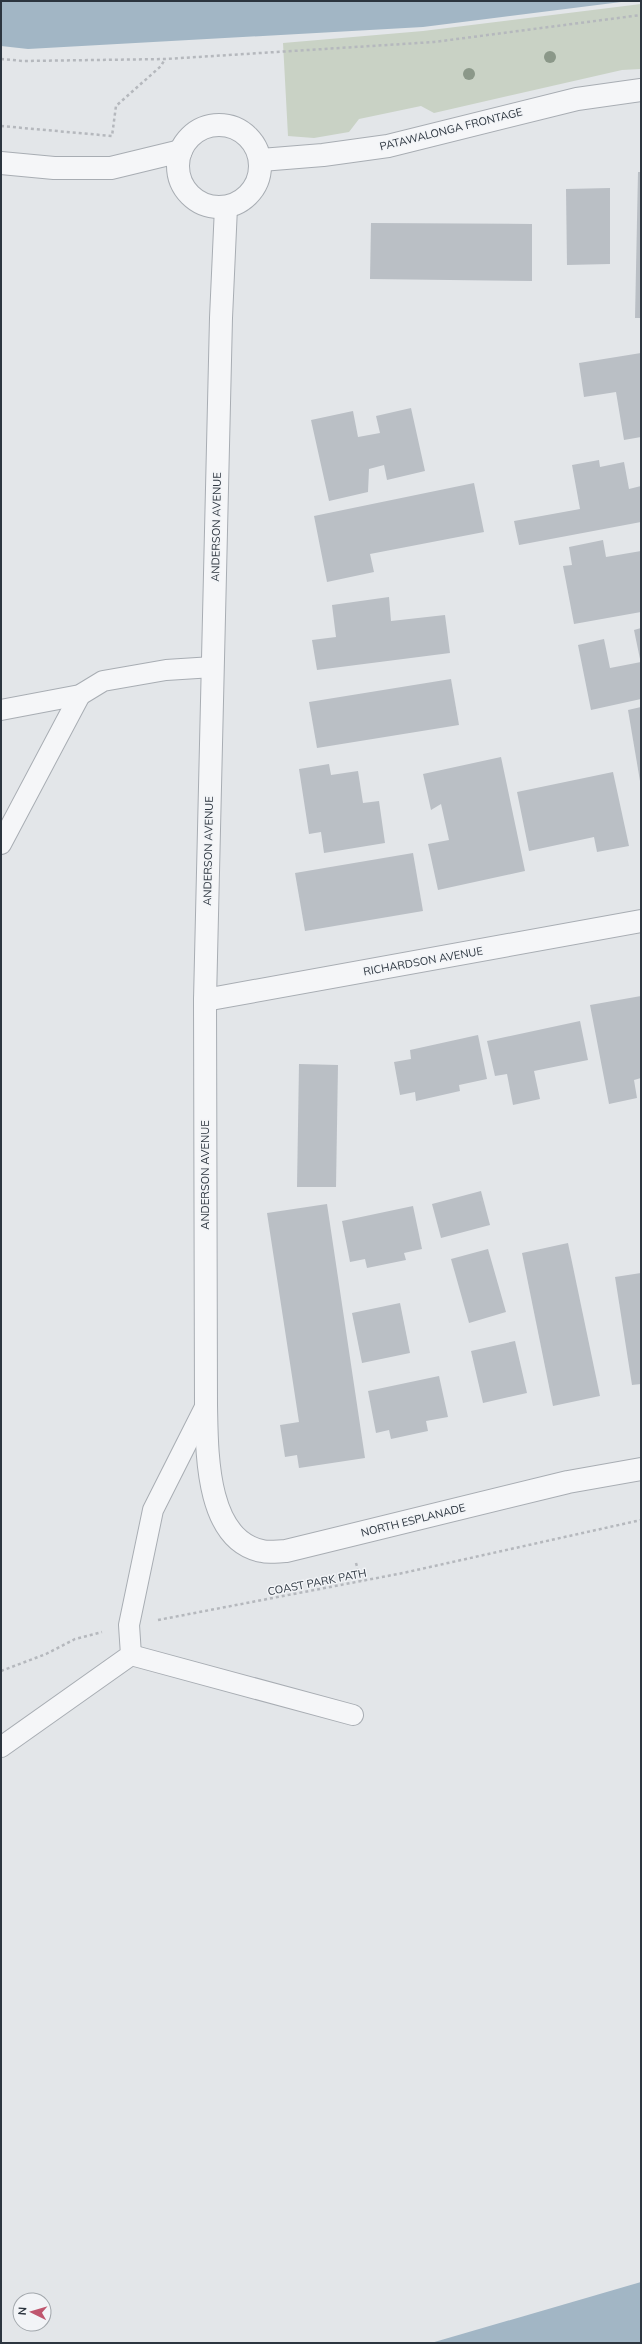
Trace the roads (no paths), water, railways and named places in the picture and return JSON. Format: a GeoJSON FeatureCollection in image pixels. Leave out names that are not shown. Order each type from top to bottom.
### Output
{"type":"FeatureCollection","features":[{"type":"Feature","properties":{"kind":"street","name":"PATAWALONGA FRONTAGE"},"geometry":{"type":"LineString","coordinates":[[261,160],[323,156],[388,146],[577,99],[641,90]]}},
{"type":"Feature","properties":{"kind":"street"},"geometry":{"type":"LineString","coordinates":[[214,125],[232,126],[245,133],[256,146],[261,160],[260,173],[256,187],[246,198],[226,208],[207,206],[195,200],[184,189],[180,181],[178,167],[181,151],[188,139],[201,129],[214,125]]}},
{"type":"Feature","properties":{"kind":"street"},"geometry":{"type":"LineString","coordinates":[[1,163],[54,168],[111,168],[181,151]]}},
{"type":"Feature","properties":{"kind":"street","name":"ANDERSON AVENUE"},"geometry":{"type":"LineString","coordinates":[[212,1494],[208,1461],[206,1405],[205,1000],[226,208]]}},
{"type":"Feature","properties":{"kind":"street","name":"RICHARDSON AVENUE"},"geometry":{"type":"LineString","coordinates":[[205,1000],[641,921]]}},
{"type":"Feature","properties":{"kind":"street","name":"NORTH ESPLANADE"},"geometry":{"type":"LineString","coordinates":[[212,1494],[231,1531],[244,1545],[262,1552],[286,1551],[568,1482],[641,1469]]}},
{"type":"Feature","properties":{"kind":"lane"},"geometry":{"type":"LineString","coordinates":[[1,710],[80,695],[103,681],[166,670],[213,667]]}},
{"type":"Feature","properties":{"kind":"lane"},"geometry":{"type":"LineString","coordinates":[[1,844],[80,695]]}},
{"type":"Feature","properties":{"kind":"lane"},"geometry":{"type":"LineString","coordinates":[[131,1655],[128,1625],[153,1510],[206,1405]]}},
{"type":"Feature","properties":{"kind":"lane"},"geometry":{"type":"LineString","coordinates":[[131,1655],[353,1715]]}},
{"type":"Feature","properties":{"kind":"lane"},"geometry":{"type":"LineString","coordinates":[[1,1747],[131,1655]]}},
{"type":"Feature","properties":{"kind":"water"},"geometry":{"type":"Polygon","coordinates":[[[1,1],[629,1],[423,27],[28,49],[1,46],[1,1]]]}},
{"type":"Feature","properties":{"kind":"water"},"geometry":{"type":"Polygon","coordinates":[[[641,2282],[641,2343],[431,2343],[641,2282]]]}}]}
